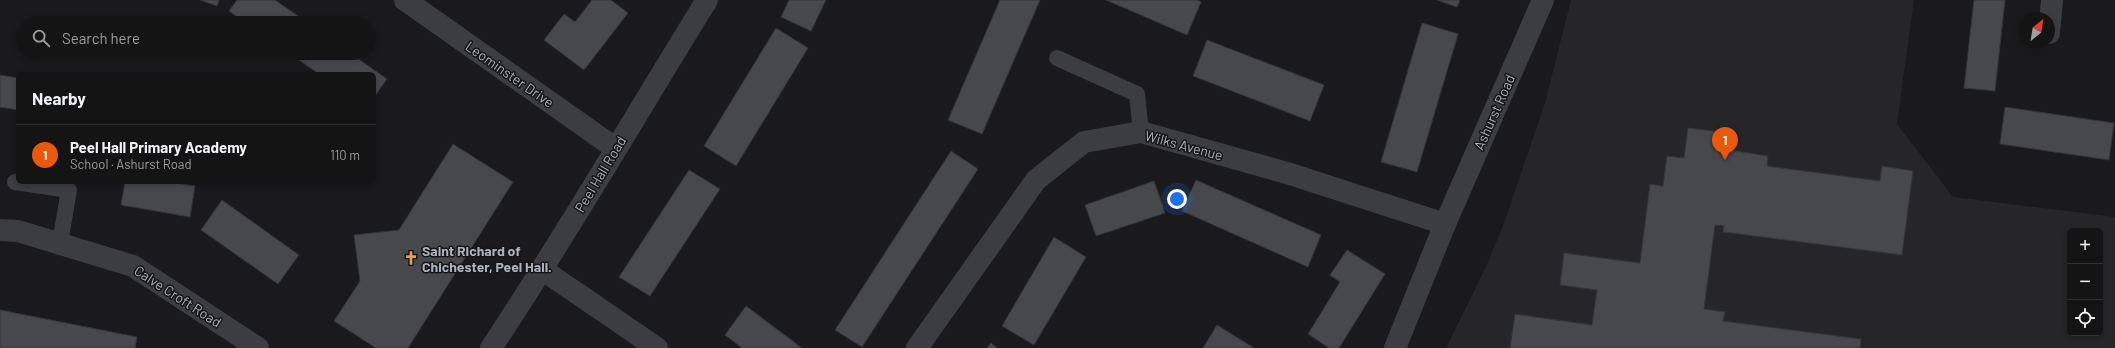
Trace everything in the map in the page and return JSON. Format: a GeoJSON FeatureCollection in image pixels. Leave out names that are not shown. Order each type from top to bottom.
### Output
{"type":"FeatureCollection","features":[{"type":"Feature","properties":{"kind":"street","name":"Leominster Drive"},"geometry":{"type":"LineString","coordinates":[[405,0],[615,148]]}},
{"type":"Feature","properties":{"kind":"street","name":"Peel Hall Road"},"geometry":{"type":"LineString","coordinates":[[491,348],[543,270],[615,148],[707,0]]}},
{"type":"Feature","properties":{"kind":"street","name":"Ashurst Road"},"geometry":{"type":"LineString","coordinates":[[1395,348],[1445,224],[1543,0]]}},
{"type":"Feature","properties":{"kind":"street"},"geometry":{"type":"LineString","coordinates":[[2051,12],[2052,0]]}},
{"type":"Feature","properties":{"kind":"street","name":"Wilks Avenue"},"geometry":{"type":"LineString","coordinates":[[917,348],[1036,180],[1084,142],[1141,132],[1287,173],[1445,224]]}},
{"type":"Feature","properties":{"kind":"street","name":"Calve Croft Road"},"geometry":{"type":"LineString","coordinates":[[0,230],[18,231],[133,266],[258,348]]}},
{"type":"Feature","properties":{"kind":"street"},"geometry":{"type":"LineString","coordinates":[[543,270],[657,348]]}},
{"type":"Feature","properties":{"kind":"lane"},"geometry":{"type":"LineString","coordinates":[[1057,58],[1137,94],[1141,132]]}},
{"type":"Feature","properties":{"kind":"lane"},"geometry":{"type":"LineString","coordinates":[[28,184],[69,190],[60,243]]}},
{"type":"Feature","properties":{"kind":"shaded area"},"geometry":{"type":"Polygon","coordinates":[[[1571,0],[1914,0],[1897,124],[1953,197],[2115,217],[2115,348],[1446,348],[1485,269],[1503,226],[1545,103],[1571,0]]]}},
{"type":"Feature","properties":{"kind":"building"},"geometry":{"type":"Polygon","coordinates":[[[200,0],[219,0],[217,6],[200,0]]]}},
{"type":"Feature","properties":{"kind":"building"},"geometry":{"type":"Polygon","coordinates":[[[237,0],[275,0],[298,16],[236,16],[229,11],[237,0]]]}},
{"type":"Feature","properties":{"kind":"building"},"geometry":{"type":"Polygon","coordinates":[[[592,0],[611,0],[628,13],[584,70],[544,40],[564,14],[575,22],[592,0]]]}},
{"type":"Feature","properties":{"kind":"building"},"geometry":{"type":"Polygon","coordinates":[[[789,0],[826,0],[811,31],[781,17],[789,0]]]}},
{"type":"Feature","properties":{"kind":"building"},"geometry":{"type":"Polygon","coordinates":[[[1000,0],[1040,0],[982,134],[948,120],[1000,0]]]}},
{"type":"Feature","properties":{"kind":"building"},"geometry":{"type":"Polygon","coordinates":[[[1106,0],[1197,0],[1201,2],[1187,35],[1106,0]]]}},
{"type":"Feature","properties":{"kind":"building"},"geometry":{"type":"Polygon","coordinates":[[[1437,0],[1460,0],[1457,7],[1437,0]]]}},
{"type":"Feature","properties":{"kind":"building"},"geometry":{"type":"Polygon","coordinates":[[[1974,0],[2005,0],[1995,91],[1964,88],[1974,0]]]}},
{"type":"Feature","properties":{"kind":"building"},"geometry":{"type":"Polygon","coordinates":[[[1422,23],[1458,34],[1417,172],[1381,162],[1422,23]]]}},
{"type":"Feature","properties":{"kind":"building"},"geometry":{"type":"Polygon","coordinates":[[[776,28],[808,48],[736,166],[704,146],[776,28]]]}},
{"type":"Feature","properties":{"kind":"building"},"geometry":{"type":"Polygon","coordinates":[[[1207,40],[1324,85],[1310,121],[1193,76],[1207,40]]]}},
{"type":"Feature","properties":{"kind":"building"},"geometry":{"type":"Polygon","coordinates":[[[299,60],[360,60],[387,79],[376,94],[376,72],[316,72],[299,60]]]}},
{"type":"Feature","properties":{"kind":"building"},"geometry":{"type":"Polygon","coordinates":[[[0,75],[16,78],[16,110],[0,107],[0,75]]]}},
{"type":"Feature","properties":{"kind":"building"},"geometry":{"type":"Polygon","coordinates":[[[2005,107],[2114,123],[2109,160],[2000,144],[2005,107]]]}},
{"type":"Feature","properties":{"kind":"building"},"geometry":{"type":"Polygon","coordinates":[[[1688,128],[1732,133],[1730,150],[1768,156],[1767,166],[1880,181],[1882,166],[1913,171],[1902,255],[1723,232],[1724,226],[1715,225],[1704,309],[1725,312],[1723,321],[1861,339],[1860,348],[1510,348],[1515,314],[1592,325],[1597,290],[1560,285],[1564,253],[1640,263],[1650,184],[1663,186],[1667,156],[1684,158],[1688,128]]]}},
{"type":"Feature","properties":{"kind":"building","name":"Saint Richard of Chichester, Peel Hall."},"geometry":{"type":"Polygon","coordinates":[[[453,144],[513,182],[408,348],[376,348],[334,321],[360,281],[354,235],[399,230],[453,144]]]}},
{"type":"Feature","properties":{"kind":"building"},"geometry":{"type":"Polygon","coordinates":[[[951,151],[978,169],[862,347],[835,330],[951,151]]]}},
{"type":"Feature","properties":{"kind":"building"},"geometry":{"type":"Polygon","coordinates":[[[689,170],[720,189],[650,296],[619,277],[689,170]]]}},
{"type":"Feature","properties":{"kind":"building"},"geometry":{"type":"Polygon","coordinates":[[[1196,180],[1321,235],[1308,267],[1182,211],[1196,180]]]}},
{"type":"Feature","properties":{"kind":"building"},"geometry":{"type":"Polygon","coordinates":[[[1154,181],[1165,213],[1096,236],[1085,205],[1154,181]]]}},
{"type":"Feature","properties":{"kind":"building"},"geometry":{"type":"Polygon","coordinates":[[[125,184],[182,184],[195,186],[190,217],[121,205],[125,184]]]}},
{"type":"Feature","properties":{"kind":"building"},"geometry":{"type":"Polygon","coordinates":[[[222,200],[299,255],[278,284],[201,230],[222,200]]]}},
{"type":"Feature","properties":{"kind":"building"},"geometry":{"type":"Polygon","coordinates":[[[1054,237],[1086,257],[1034,345],[1002,326],[1054,237]]]}},
{"type":"Feature","properties":{"kind":"building"},"geometry":{"type":"Polygon","coordinates":[[[1347,250],[1385,274],[1339,348],[1329,348],[1308,334],[1340,282],[1330,275],[1347,250]]]}},
{"type":"Feature","properties":{"kind":"building"},"geometry":{"type":"Polygon","coordinates":[[[746,306],[802,348],[742,348],[725,335],[746,306]]]}},
{"type":"Feature","properties":{"kind":"building"},"geometry":{"type":"Polygon","coordinates":[[[0,310],[137,337],[135,348],[0,348],[0,310]]]}},
{"type":"Feature","properties":{"kind":"building"},"geometry":{"type":"Polygon","coordinates":[[[1217,325],[1254,348],[1203,348],[1217,325]]]}},
{"type":"Feature","properties":{"kind":"building"},"geometry":{"type":"Polygon","coordinates":[[[991,343],[997,348],[987,348],[991,343]]]}},
{"type":"Feature","properties":{"kind":"place","name":"Peel Hall Primary Academy"},"geometry":{"type":"Point","coordinates":[1725,160]}},
{"type":"Feature","properties":{"kind":"place","name":"Saint Richard of Chichester, Peel Hall."},"geometry":{"type":"Point","coordinates":[411,258]}}]}
